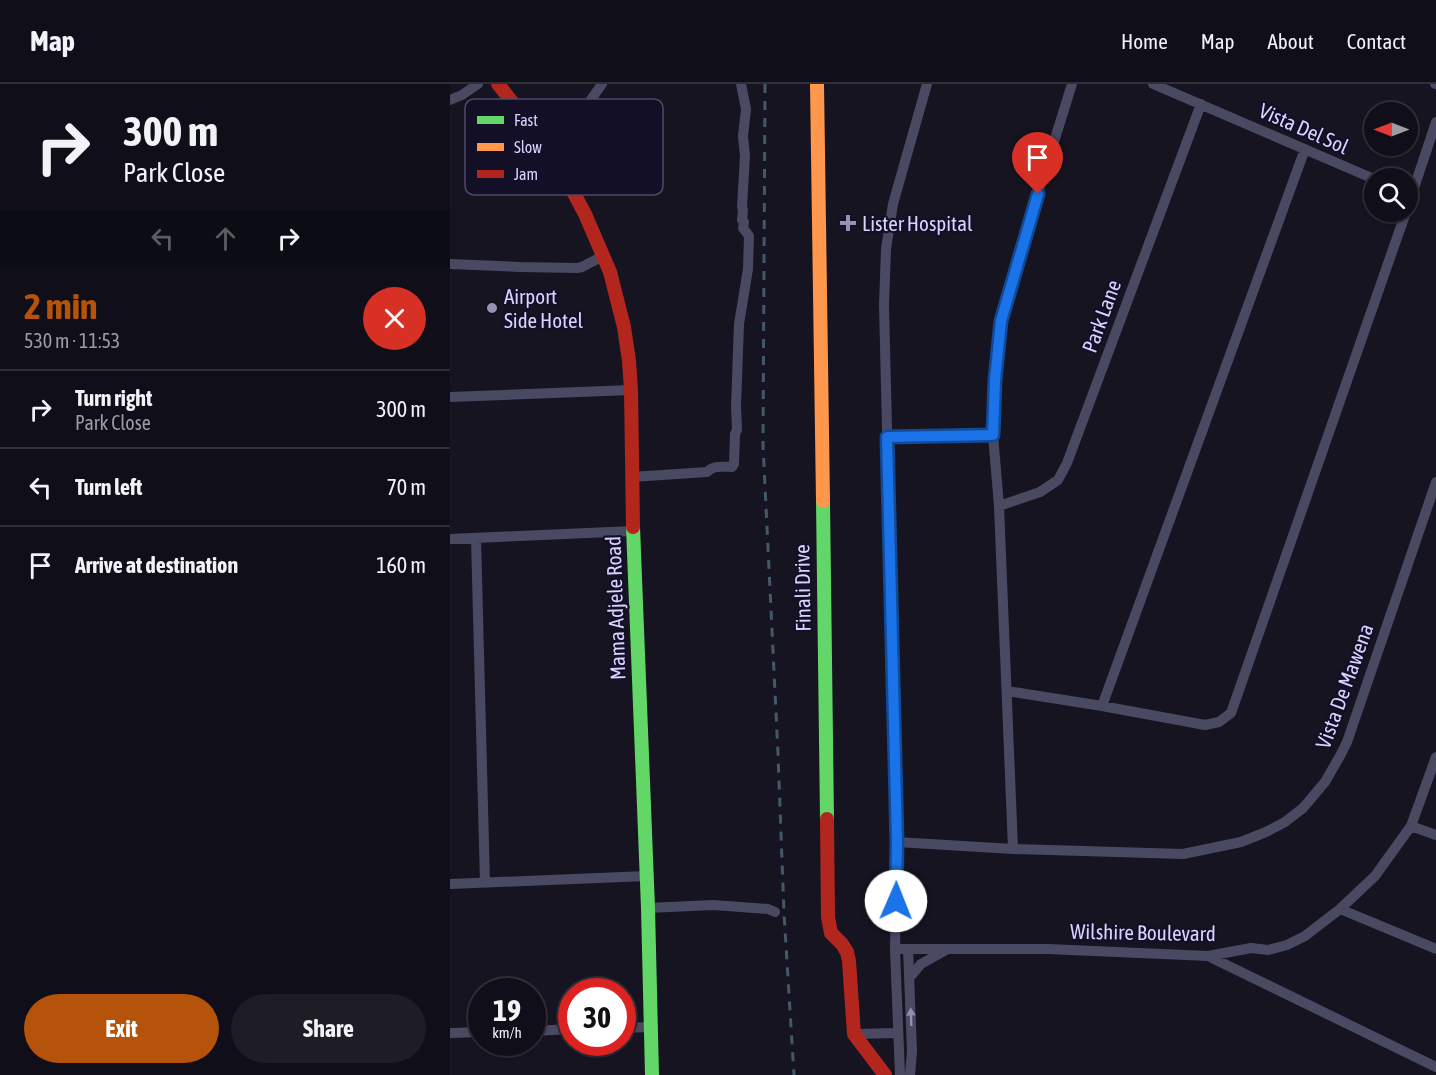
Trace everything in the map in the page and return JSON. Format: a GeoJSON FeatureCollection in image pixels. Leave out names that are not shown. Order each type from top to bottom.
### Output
{"type":"FeatureCollection","features":[{"type":"Feature","properties":{"kind":"street"},"geometry":{"type":"LineString","coordinates":[[450,100],[478,84]]}},
{"type":"Feature","properties":{"kind":"street","name":"Mama Adjele Road"},"geometry":{"type":"LineString","coordinates":[[498,84],[510,99]]}},
{"type":"Feature","properties":{"kind":"street"},"geometry":{"type":"LineString","coordinates":[[592,99],[602,84]]}},
{"type":"Feature","properties":{"kind":"street"},"geometry":{"type":"LineString","coordinates":[[632,477],[707,472],[710,468],[732,467],[734,464],[739,324],[748,269],[749,236],[742,220],[745,156],[743,136],[746,109],[741,84]]}},
{"type":"Feature","properties":{"kind":"street","name":"Finali Drive"},"geometry":{"type":"LineString","coordinates":[[817,84],[826,896],[831,933],[842,944],[849,961],[854,1034]]}},
{"type":"Feature","properties":{"kind":"street"},"geometry":{"type":"LineString","coordinates":[[900,1075],[895,949],[897,842],[884,304],[886,249],[893,204],[927,84]]}},
{"type":"Feature","properties":{"kind":"street"},"geometry":{"type":"LineString","coordinates":[[1013,849],[999,506],[993,435],[995,380],[1001,321],[1024,237],[1072,84]]}},
{"type":"Feature","properties":{"kind":"street","name":"Vista Del Sol"},"geometry":{"type":"LineString","coordinates":[[1153,84],[1364,175]]}},
{"type":"Feature","properties":{"kind":"street","name":"Park Lane"},"geometry":{"type":"LineString","coordinates":[[999,506],[1040,492],[1058,480],[1067,463],[1201,104]]}},
{"type":"Feature","properties":{"kind":"street"},"geometry":{"type":"LineString","coordinates":[[1418,171],[1436,122]]}},
{"type":"Feature","properties":{"kind":"street"},"geometry":{"type":"LineString","coordinates":[[1102,706],[1305,149]]}},
{"type":"Feature","properties":{"kind":"street","name":"Mama Adjele Road"},"geometry":{"type":"LineString","coordinates":[[575,195],[610,272],[624,327],[629,361],[652,1075]]}},
{"type":"Feature","properties":{"kind":"street"},"geometry":{"type":"LineString","coordinates":[[1007,691],[1205,725],[1219,722],[1231,713],[1403,222]]}},
{"type":"Feature","properties":{"kind":"street"},"geometry":{"type":"LineString","coordinates":[[450,264],[577,268],[603,256]]}},
{"type":"Feature","properties":{"kind":"street"},"geometry":{"type":"LineString","coordinates":[[450,397],[631,390]]}},
{"type":"Feature","properties":{"kind":"street"},"geometry":{"type":"LineString","coordinates":[[887,437],[993,435]]}},
{"type":"Feature","properties":{"kind":"street","name":"Vista De Mawena"},"geometry":{"type":"LineString","coordinates":[[897,842],[1013,849],[1183,854],[1241,842],[1285,822],[1303,808],[1325,782],[1341,756],[1436,482]]}},
{"type":"Feature","properties":{"kind":"street"},"geometry":{"type":"LineString","coordinates":[[450,539],[633,531]]}},
{"type":"Feature","properties":{"kind":"street"},"geometry":{"type":"LineString","coordinates":[[476,538],[484,883]]}},
{"type":"Feature","properties":{"kind":"street","name":"Wilshire Boulevard"},"geometry":{"type":"LineString","coordinates":[[895,949],[1048,949],[1208,956],[1251,948],[1268,950],[1287,945],[1305,936],[1340,909],[1375,876],[1411,826],[1436,757]]}},
{"type":"Feature","properties":{"kind":"street"},"geometry":{"type":"LineString","coordinates":[[1411,826],[1436,835]]}},
{"type":"Feature","properties":{"kind":"street"},"geometry":{"type":"LineString","coordinates":[[450,884],[647,876]]}},
{"type":"Feature","properties":{"kind":"street"},"geometry":{"type":"LineString","coordinates":[[648,908],[724,906],[768,909],[775,912]]}},
{"type":"Feature","properties":{"kind":"street"},"geometry":{"type":"LineString","coordinates":[[1340,909],[1436,949]]}},
{"type":"Feature","properties":{"kind":"street"},"geometry":{"type":"LineString","coordinates":[[909,949],[912,1051],[910,1075]]}},
{"type":"Feature","properties":{"kind":"street"},"geometry":{"type":"LineString","coordinates":[[910,977],[921,964],[946,950]]}},
{"type":"Feature","properties":{"kind":"street"},"geometry":{"type":"LineString","coordinates":[[1208,956],[1436,1068]]}},
{"type":"Feature","properties":{"kind":"street"},"geometry":{"type":"LineString","coordinates":[[636,1028],[652,1027]]}},
{"type":"Feature","properties":{"kind":"street"},"geometry":{"type":"LineString","coordinates":[[450,1033],[468,1032]]}},
{"type":"Feature","properties":{"kind":"street"},"geometry":{"type":"LineString","coordinates":[[854,1034],[898,1033]]}},
{"type":"Feature","properties":{"kind":"street"},"geometry":{"type":"LineString","coordinates":[[854,1034],[885,1075]]}},
{"type":"Feature","properties":{"kind":"railway"},"geometry":{"type":"LineString","coordinates":[[765,84],[763,445],[784,913],[794,1075]]}},
{"type":"Feature","properties":{"kind":"traffic: fast"},"geometry":{"type":"LineString","coordinates":[[823,501],[827,819]]}},
{"type":"Feature","properties":{"kind":"traffic: fast"},"geometry":{"type":"LineString","coordinates":[[633,527],[652,1075]]}},
{"type":"Feature","properties":{"kind":"traffic: slow"},"geometry":{"type":"LineString","coordinates":[[817,84],[823,501]]}},
{"type":"Feature","properties":{"kind":"traffic: jam"},"geometry":{"type":"LineString","coordinates":[[498,84],[510,99]]}},
{"type":"Feature","properties":{"kind":"traffic: jam"},"geometry":{"type":"LineString","coordinates":[[575,195],[610,272],[624,327],[631,390],[633,527]]}},
{"type":"Feature","properties":{"kind":"traffic: jam"},"geometry":{"type":"LineString","coordinates":[[827,819],[828,917],[831,933],[847,952],[854,1034],[885,1075]]}},
{"type":"Feature","properties":{"kind":"place","name":"Lister Hospital"},"geometry":{"type":"Point","coordinates":[848,223]}},
{"type":"Feature","properties":{"kind":"place","name":"Airport Side Hotel"},"geometry":{"type":"Point","coordinates":[492,308]}},
{"type":"Feature","properties":{"kind":"route"},"geometry":{"type":"LineString","coordinates":[[896,901],[897,842],[887,437],[993,435],[995,380],[1001,321],[1038,194]]}}]}
